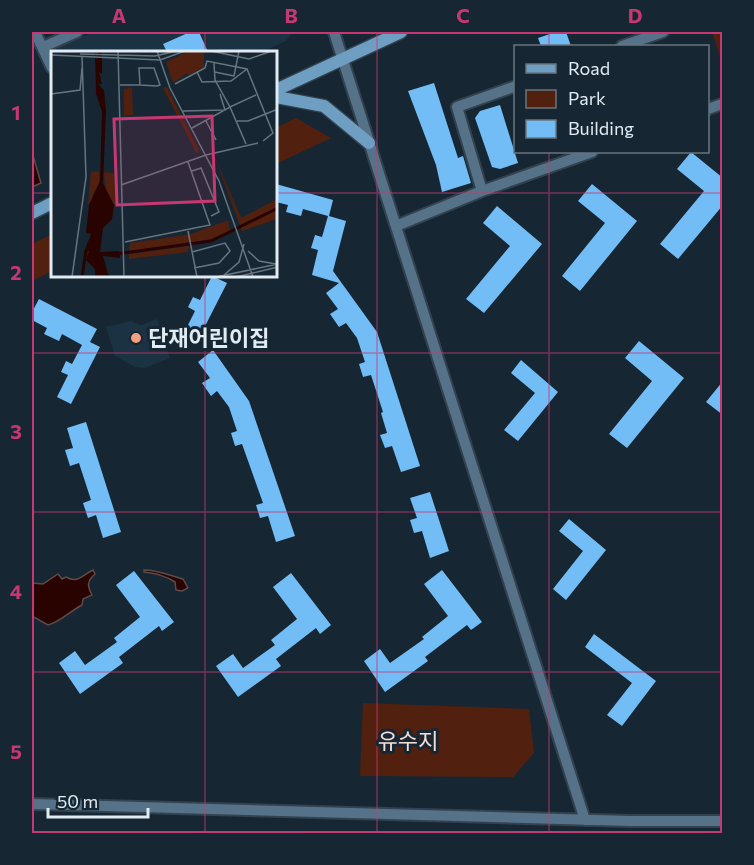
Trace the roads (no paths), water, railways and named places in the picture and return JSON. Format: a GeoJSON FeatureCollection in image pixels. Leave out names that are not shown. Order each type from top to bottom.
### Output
{"type":"FeatureCollection","features":[{"type":"Feature","properties":{"kind":"street"},"geometry":{"type":"LineString","coordinates":[[35,32],[51,66]]}},
{"type":"Feature","properties":{"kind":"street"},"geometry":{"type":"LineString","coordinates":[[43,47],[77,32]]}},
{"type":"Feature","properties":{"kind":"street"},"geometry":{"type":"LineString","coordinates":[[334,32],[585,820]]}},
{"type":"Feature","properties":{"kind":"street"},"geometry":{"type":"LineString","coordinates":[[278,89],[401,32]]}},
{"type":"Feature","properties":{"kind":"street"},"geometry":{"type":"LineString","coordinates":[[636,44],[663,32]]}},
{"type":"Feature","properties":{"kind":"street"},"geometry":{"type":"LineString","coordinates":[[482,191],[457,107],[514,87]]}},
{"type":"Feature","properties":{"kind":"street"},"geometry":{"type":"LineString","coordinates":[[278,97],[324,106],[369,143]]}},
{"type":"Feature","properties":{"kind":"street"},"geometry":{"type":"LineString","coordinates":[[709,110],[723,104]]}},
{"type":"Feature","properties":{"kind":"street"},"geometry":{"type":"LineString","coordinates":[[396,226],[482,191],[589,153]]}},
{"type":"Feature","properties":{"kind":"street"},"geometry":{"type":"LineString","coordinates":[[32,213],[51,203]]}},
{"type":"Feature","properties":{"kind":"street"},"geometry":{"type":"LineString","coordinates":[[32,804],[585,820],[723,821]]}},
{"type":"Feature","properties":{"kind":"place","name":"단재어린이집"},"geometry":{"type":"Point","coordinates":[136,338]}},
{"type":"Feature","properties":{"kind":"park label","name":"유수지"},"geometry":{"type":"Point","coordinates":[408,741]}}]}
